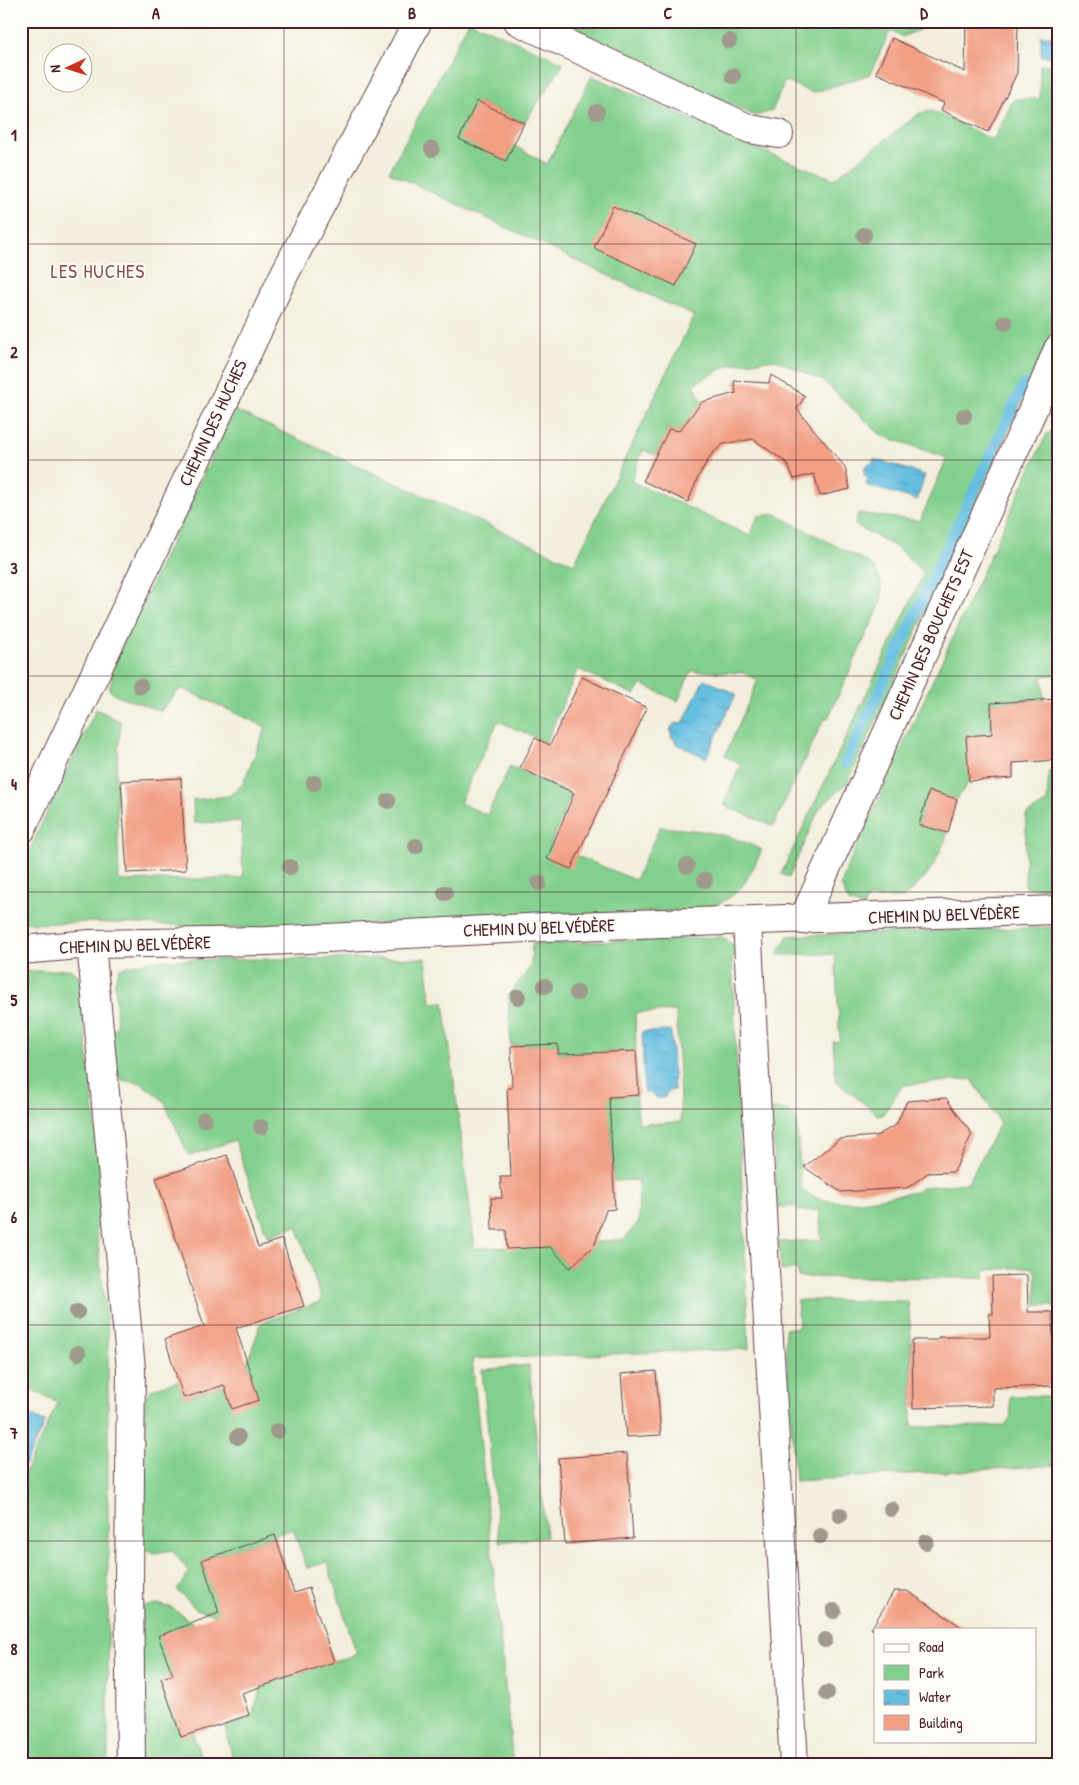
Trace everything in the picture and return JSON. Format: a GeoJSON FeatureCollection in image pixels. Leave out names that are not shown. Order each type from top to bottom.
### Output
{"type":"FeatureCollection","features":[{"type":"Feature","properties":{"kind":"street","name":"CHEMIN DES HUCHES"},"geometry":{"type":"LineString","coordinates":[[21,830],[284,273],[418,21]]}},
{"type":"Feature","properties":{"kind":"street"},"geometry":{"type":"LineString","coordinates":[[518,21],[750,129],[780,134]]}},
{"type":"Feature","properties":{"kind":"street","name":"CHEMIN DES BOUCHETS EST"},"geometry":{"type":"LineString","coordinates":[[803,920],[1030,416],[1058,349]]}},
{"type":"Feature","properties":{"kind":"street","name":"CHEMIN DU BELVÉDÈRE"},"geometry":{"type":"LineString","coordinates":[[21,950],[91,944],[267,941],[545,927],[747,922],[1058,910]]}},
{"type":"Feature","properties":{"kind":"street"},"geometry":{"type":"LineString","coordinates":[[747,922],[794,1764]]}},
{"type":"Feature","properties":{"kind":"street"},"geometry":{"type":"LineString","coordinates":[[91,944],[130,1369],[129,1581],[131,1764]]}},
{"type":"Feature","properties":{"kind":"green space"},"geometry":{"type":"Polygon","coordinates":[[[469,21],[564,63],[524,123],[477,101],[513,145],[547,164],[592,76],[770,154],[834,179],[920,113],[932,111],[993,140],[1014,99],[1040,99],[1040,65],[1058,65],[1058,317],[1029,386],[848,782],[819,809],[789,877],[781,874],[924,573],[896,547],[855,525],[858,513],[920,521],[947,458],[881,435],[823,381],[775,359],[729,365],[694,384],[702,402],[679,431],[669,429],[655,455],[643,450],[631,481],[750,536],[758,516],[775,514],[869,563],[879,576],[882,592],[881,603],[828,718],[824,719],[773,826],[723,805],[741,764],[725,756],[758,680],[743,673],[691,671],[678,701],[641,684],[635,695],[578,669],[546,742],[498,721],[460,803],[487,815],[510,766],[571,794],[551,845],[635,880],[660,827],[712,833],[736,839],[762,850],[751,873],[732,896],[712,906],[698,910],[265,929],[89,922],[33,924],[23,921],[21,868],[96,709],[121,722],[116,774],[119,881],[243,878],[241,821],[194,823],[193,800],[229,796],[243,784],[266,727],[181,688],[161,711],[118,696],[109,690],[116,658],[234,410],[574,564],[694,316],[389,172],[469,21]]]}},
{"type":"Feature","properties":{"kind":"green space"},"geometry":{"type":"Polygon","coordinates":[[[560,21],[939,21],[902,37],[890,31],[870,74],[813,93],[785,81],[772,111],[755,116],[560,21]]]}},
{"type":"Feature","properties":{"kind":"green space"},"geometry":{"type":"Polygon","coordinates":[[[1058,427],[1058,675],[1042,676],[1044,699],[991,703],[992,734],[969,781],[957,799],[929,791],[919,824],[948,833],[931,869],[920,883],[903,898],[868,898],[863,907],[849,902],[841,886],[847,867],[1038,452],[1047,434],[1058,427]]]}},
{"type":"Feature","properties":{"kind":"green space"},"geometry":{"type":"Polygon","coordinates":[[[1058,770],[1058,888],[1025,888],[1026,815],[1047,802],[1049,771],[1058,770]]]}},
{"type":"Feature","properties":{"kind":"green space"},"geometry":{"type":"Polygon","coordinates":[[[1058,927],[1058,1309],[1054,1309],[1054,1305],[1036,1305],[1036,1273],[1031,1267],[986,1270],[984,1278],[798,1277],[797,1268],[781,1271],[779,1242],[821,1240],[820,1210],[798,1211],[798,1206],[777,1207],[772,1109],[787,1110],[797,1121],[801,1188],[812,1196],[840,1202],[916,1192],[923,1187],[968,1183],[1000,1123],[972,1079],[903,1085],[883,1114],[878,1115],[836,1081],[833,1042],[840,1041],[835,954],[777,955],[788,936],[1058,927]]]}},
{"type":"Feature","properties":{"kind":"green space"},"geometry":{"type":"Polygon","coordinates":[[[722,937],[736,947],[738,956],[732,958],[749,1349],[472,1359],[513,1764],[234,1764],[225,1727],[251,1718],[262,1686],[357,1654],[327,1562],[307,1568],[293,1529],[202,1560],[221,1617],[196,1609],[177,1590],[189,1572],[172,1550],[155,1553],[140,1547],[145,1399],[152,1389],[178,1381],[184,1398],[252,1376],[247,1363],[261,1323],[322,1301],[297,1226],[267,1236],[235,1140],[189,1156],[164,1101],[141,1083],[122,1080],[114,1074],[109,1032],[117,1027],[115,981],[120,968],[153,960],[426,958],[431,1003],[444,1002],[475,1248],[550,1247],[570,1268],[597,1242],[624,1239],[639,1221],[638,1180],[613,1181],[611,1127],[575,1129],[614,1072],[616,1097],[636,1095],[639,1124],[681,1122],[676,1011],[635,1013],[636,1051],[558,1054],[558,1044],[511,1046],[508,996],[531,966],[532,944],[722,937]]]}},
{"type":"Feature","properties":{"kind":"green space"},"geometry":{"type":"Polygon","coordinates":[[[69,969],[79,976],[107,1226],[96,1227],[108,1334],[108,1764],[21,1764],[21,1481],[58,1402],[21,1385],[21,972],[69,969]]]}},
{"type":"Feature","properties":{"kind":"green space"},"geometry":{"type":"Polygon","coordinates":[[[797,1300],[908,1301],[911,1336],[912,1427],[1004,1426],[1011,1417],[1010,1396],[1058,1396],[1058,1465],[795,1481],[785,1329],[799,1327],[797,1300]]]}},
{"type":"Feature","properties":{"kind":"green space"},"geometry":{"type":"Polygon","coordinates":[[[529,1365],[546,1537],[499,1542],[482,1370],[529,1365]]]}},
{"type":"Feature","properties":{"kind":"green space"},"geometry":{"type":"Polygon","coordinates":[[[157,1604],[172,1608],[197,1626],[203,1666],[163,1678],[181,1737],[193,1733],[203,1764],[138,1764],[142,1607],[157,1604]]]}},
{"type":"Feature","properties":{"kind":"water"},"geometry":{"type":"Polygon","coordinates":[[[1041,36],[1058,36],[1058,56],[1041,56],[1041,36]]]}},
{"type":"Feature","properties":{"kind":"water"},"geometry":{"type":"Polygon","coordinates":[[[874,459],[925,475],[917,500],[866,485],[868,479],[864,474],[865,466],[873,463],[874,459]]]}},
{"type":"Feature","properties":{"kind":"water"},"geometry":{"type":"Polygon","coordinates":[[[704,679],[736,694],[706,758],[675,743],[676,741],[672,738],[670,730],[674,724],[683,723],[704,679]]]}},
{"type":"Feature","properties":{"kind":"water"},"geometry":{"type":"Polygon","coordinates":[[[671,1031],[674,1090],[668,1091],[664,1098],[657,1098],[650,1092],[644,1092],[642,1032],[671,1031]]]}},
{"type":"Feature","properties":{"kind":"water"},"geometry":{"type":"Polygon","coordinates":[[[21,1411],[45,1422],[21,1473],[21,1411]]]}},
{"type":"Feature","properties":{"kind":"building"},"geometry":{"type":"Polygon","coordinates":[[[966,21],[1018,21],[1017,73],[988,132],[941,110],[944,103],[876,73],[892,38],[965,72],[966,21]]]}},
{"type":"Feature","properties":{"kind":"building"},"geometry":{"type":"Polygon","coordinates":[[[477,101],[524,123],[506,161],[459,139],[477,101]]]}},
{"type":"Feature","properties":{"kind":"building"},"geometry":{"type":"Polygon","coordinates":[[[613,206],[696,244],[676,286],[594,248],[613,206]]]}},
{"type":"Feature","properties":{"kind":"building"},"geometry":{"type":"Polygon","coordinates":[[[771,375],[805,396],[797,409],[845,467],[850,489],[820,496],[814,474],[794,479],[787,463],[753,439],[723,444],[711,455],[699,475],[688,502],[643,481],[669,429],[679,431],[702,402],[736,393],[734,381],[769,383],[771,375]]]}},
{"type":"Feature","properties":{"kind":"building"},"geometry":{"type":"Polygon","coordinates":[[[582,677],[647,708],[571,869],[547,859],[574,793],[520,768],[535,738],[550,745],[582,677]]]}},
{"type":"Feature","properties":{"kind":"building"},"geometry":{"type":"Polygon","coordinates":[[[1058,699],[1058,760],[1013,763],[1013,778],[969,781],[966,736],[992,734],[991,703],[1058,699]]]}},
{"type":"Feature","properties":{"kind":"building"},"geometry":{"type":"Polygon","coordinates":[[[181,778],[186,870],[127,873],[121,781],[181,778]]]}},
{"type":"Feature","properties":{"kind":"building"},"geometry":{"type":"Polygon","coordinates":[[[929,791],[957,799],[948,833],[919,825],[929,791]]]}},
{"type":"Feature","properties":{"kind":"building"},"geometry":{"type":"Polygon","coordinates":[[[558,1044],[558,1054],[636,1051],[639,1095],[609,1097],[615,1209],[606,1210],[595,1244],[570,1268],[550,1247],[507,1249],[506,1230],[492,1230],[491,1198],[502,1198],[500,1177],[511,1177],[507,1088],[512,1088],[511,1046],[558,1044]]]}},
{"type":"Feature","properties":{"kind":"building"},"geometry":{"type":"Polygon","coordinates":[[[946,1098],[972,1134],[954,1172],[928,1173],[907,1188],[841,1192],[804,1167],[839,1139],[876,1136],[896,1125],[907,1101],[946,1098]]]}},
{"type":"Feature","properties":{"kind":"building"},"geometry":{"type":"Polygon","coordinates":[[[227,1155],[258,1247],[282,1239],[304,1306],[236,1328],[259,1400],[232,1409],[224,1385],[184,1398],[178,1381],[165,1339],[204,1326],[156,1178],[227,1155]]]}},
{"type":"Feature","properties":{"kind":"building"},"geometry":{"type":"Polygon","coordinates":[[[1027,1275],[1028,1312],[1052,1312],[1055,1386],[993,1388],[993,1406],[913,1408],[912,1340],[938,1340],[938,1337],[990,1337],[989,1314],[993,1314],[992,1276],[1027,1275]]]}},
{"type":"Feature","properties":{"kind":"building"},"geometry":{"type":"Polygon","coordinates":[[[656,1371],[661,1435],[626,1437],[621,1374],[656,1371]]]}},
{"type":"Feature","properties":{"kind":"building"},"geometry":{"type":"Polygon","coordinates":[[[627,1453],[633,1538],[565,1544],[558,1458],[627,1453]]]}},
{"type":"Feature","properties":{"kind":"building"},"geometry":{"type":"Polygon","coordinates":[[[275,1535],[294,1593],[309,1588],[334,1662],[242,1693],[249,1715],[181,1737],[161,1678],[173,1675],[158,1636],[219,1613],[202,1560],[275,1535]]]}},
{"type":"Feature","properties":{"kind":"building"},"geometry":{"type":"Polygon","coordinates":[[[894,1591],[907,1591],[963,1628],[874,1628],[871,1629],[894,1591]]]}},
{"type":"Feature","properties":{"kind":"waterway"},"geometry":{"type":"LineString","coordinates":[[845,764],[1024,384]]}},
{"type":"Feature","properties":{"kind":"district","name":"LES HUCHES"},"geometry":{"type":"Point","coordinates":[98,271]}}]}
